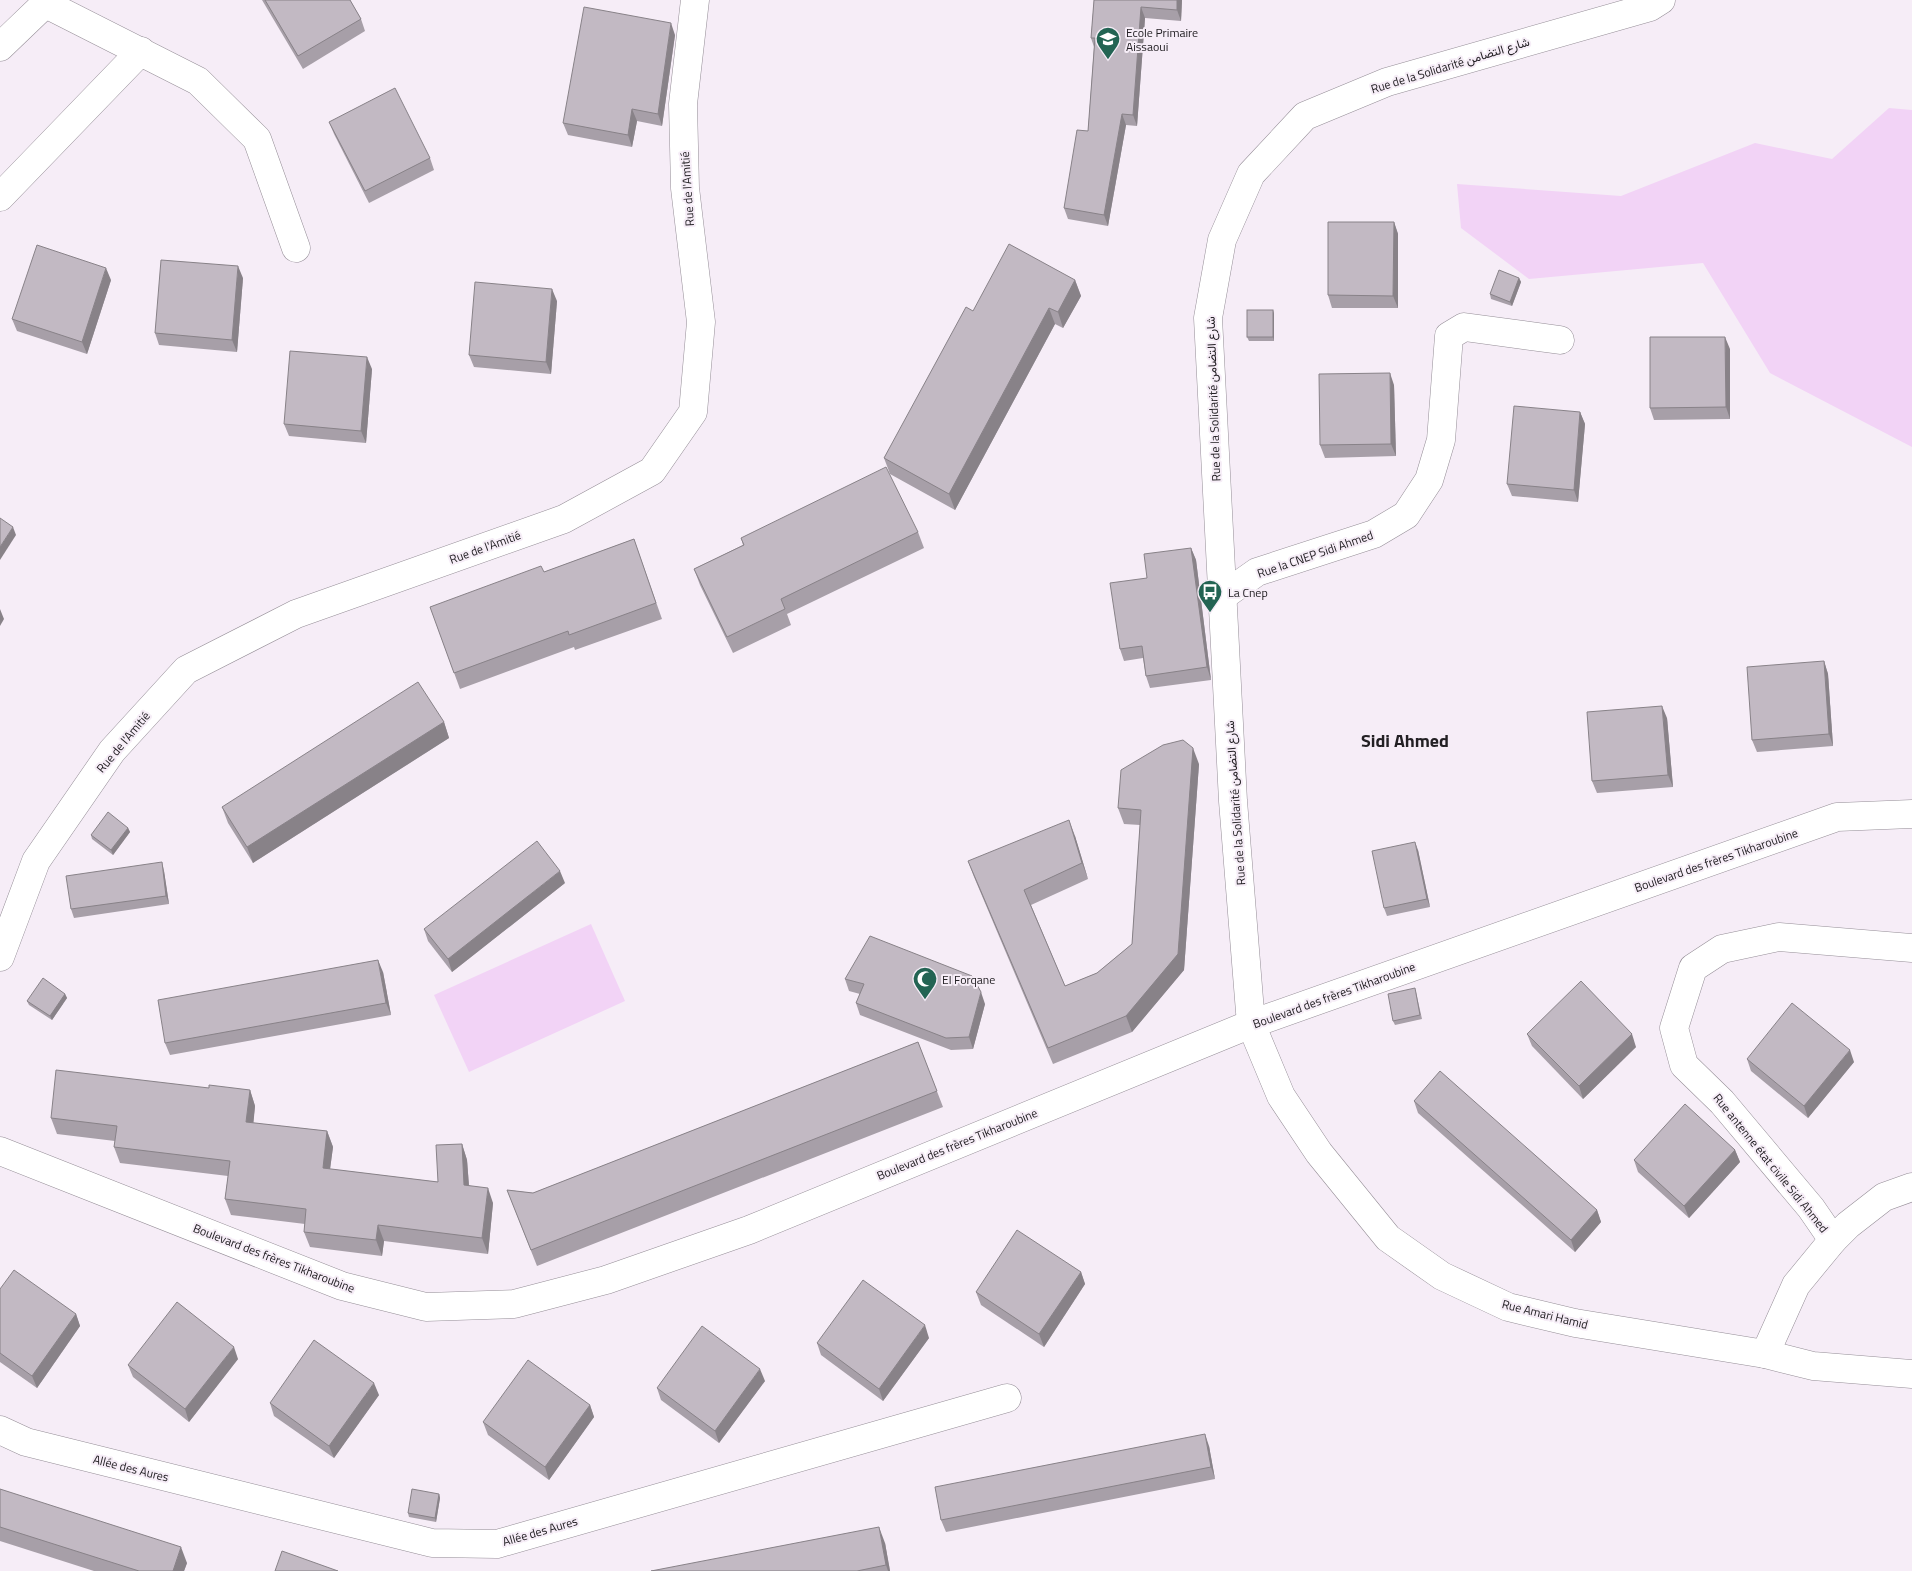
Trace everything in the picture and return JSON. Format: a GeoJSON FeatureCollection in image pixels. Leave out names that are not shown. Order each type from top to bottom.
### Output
{"type":"FeatureCollection","features":[{"type":"Feature","properties":{"kind":"street","name":"Rue de l'Amitié"},"geometry":{"type":"LineString","coordinates":[[0,957],[36,861],[112,751],[186,670],[296,614],[564,519],[652,471],[693,412],[694,402],[701,322],[686,188],[683,104],[695,0]]}},
{"type":"Feature","properties":{"kind":"street","name":"Rue de la Solidarité شارع التضامن"},"geometry":{"type":"LineString","coordinates":[[1251,1024],[1233,800],[1208,318],[1222,240],[1251,174],[1305,116],[1387,82],[1650,8],[1661,0]]}},
{"type":"Feature","properties":{"kind":"street"},"geometry":{"type":"LineString","coordinates":[[0,48],[48,2],[198,80],[257,139],[296,248]]}},
{"type":"Feature","properties":{"kind":"street"},"geometry":{"type":"LineString","coordinates":[[0,197],[141,50]]}},
{"type":"Feature","properties":{"kind":"street","name":"Rue la CNEP Sidi Ahmed"},"geometry":{"type":"LineString","coordinates":[[1223,596],[1257,572],[1374,534],[1406,515],[1429,480],[1441,440],[1449,336],[1464,327],[1560,340]]}},
{"type":"Feature","properties":{"kind":"street","name":"Boulevard des frères Tikharoubine"},"geometry":{"type":"LineString","coordinates":[[0,1152],[342,1286],[426,1307],[514,1304],[606,1280],[749,1230],[1251,1024],[1838,817],[1912,814]]}},
{"type":"Feature","properties":{"kind":"street","name":"Rue antenne état civile Sidi Ahmed"},"geometry":{"type":"LineString","coordinates":[[1833,1240],[1811,1208],[1722,1102],[1684,1065],[1674,1028],[1693,968],[1722,949],[1779,937],[1912,948]]}},
{"type":"Feature","properties":{"kind":"street","name":"Rue Amari Hamid"},"geometry":{"type":"LineString","coordinates":[[1251,1024],[1281,1096],[1319,1154],[1388,1238],[1442,1276],[1508,1307],[1566,1321],[1764,1354],[1813,1366],[1912,1374]]}},
{"type":"Feature","properties":{"kind":"street"},"geometry":{"type":"LineString","coordinates":[[1764,1354],[1796,1285],[1833,1240],[1848,1225],[1884,1197],[1912,1187]]}},
{"type":"Feature","properties":{"kind":"street","name":"Allée des Aures"},"geometry":{"type":"LineString","coordinates":[[0,1430],[26,1442],[432,1543],[496,1544],[1007,1398]]}},
{"type":"Feature","properties":{"kind":"shaded area"},"geometry":{"type":"Polygon","coordinates":[[[1889,108],[1912,110],[1912,447],[1770,373],[1703,263],[1529,279],[1461,228],[1457,184],[1621,196],[1755,143],[1832,159],[1889,108]]]}},
{"type":"Feature","properties":{"kind":"shaded area"},"geometry":{"type":"Polygon","coordinates":[[[591,924],[625,1001],[469,1072],[434,995],[591,924]]]}},
{"type":"Feature","properties":{"kind":"building"},"geometry":{"type":"Polygon","coordinates":[[[265,0],[350,0],[361,19],[298,56],[265,0]]]}},
{"type":"Feature","properties":{"kind":"building"},"geometry":{"type":"Polygon","coordinates":[[[1094,0],[1177,0],[1177,10],[1141,7],[1133,115],[1122,114],[1104,215],[1064,208],[1077,130],[1088,131],[1095,38],[1091,38],[1094,0]]]}},
{"type":"Feature","properties":{"kind":"building"},"geometry":{"type":"Polygon","coordinates":[[[584,7],[671,23],[658,114],[632,109],[628,135],[563,123],[584,7]]]}},
{"type":"Feature","properties":{"kind":"building"},"geometry":{"type":"Polygon","coordinates":[[[395,88],[430,158],[365,191],[329,122],[395,88]]]}},
{"type":"Feature","properties":{"kind":"building"},"geometry":{"type":"Polygon","coordinates":[[[1328,222],[1394,222],[1393,296],[1328,295],[1328,222]]]}},
{"type":"Feature","properties":{"kind":"building"},"geometry":{"type":"Polygon","coordinates":[[[1009,244],[1075,280],[1058,312],[1049,308],[949,494],[884,458],[966,307],[973,311],[1009,244]]]}},
{"type":"Feature","properties":{"kind":"building"},"geometry":{"type":"Polygon","coordinates":[[[37,245],[106,268],[82,342],[12,319],[37,245]]]}},
{"type":"Feature","properties":{"kind":"building"},"geometry":{"type":"Polygon","coordinates":[[[161,260],[238,266],[232,340],[155,333],[161,260]]]}},
{"type":"Feature","properties":{"kind":"building"},"geometry":{"type":"Polygon","coordinates":[[[1499,270],[1519,278],[1510,302],[1490,294],[1499,270]]]}},
{"type":"Feature","properties":{"kind":"building"},"geometry":{"type":"Polygon","coordinates":[[[475,282],[552,289],[546,362],[469,355],[475,282]]]}},
{"type":"Feature","properties":{"kind":"building"},"geometry":{"type":"Polygon","coordinates":[[[1247,310],[1273,310],[1273,337],[1247,337],[1247,310]]]}},
{"type":"Feature","properties":{"kind":"building"},"geometry":{"type":"Polygon","coordinates":[[[1650,337],[1725,337],[1726,407],[1650,408],[1650,337]]]}},
{"type":"Feature","properties":{"kind":"building"},"geometry":{"type":"Polygon","coordinates":[[[290,351],[367,357],[361,431],[284,424],[290,351]]]}},
{"type":"Feature","properties":{"kind":"building"},"geometry":{"type":"Polygon","coordinates":[[[1390,373],[1391,444],[1320,445],[1319,374],[1390,373]]]}},
{"type":"Feature","properties":{"kind":"building"},"geometry":{"type":"Polygon","coordinates":[[[1514,406],[1580,412],[1574,490],[1507,484],[1514,406]]]}},
{"type":"Feature","properties":{"kind":"building"},"geometry":{"type":"Polygon","coordinates":[[[886,467],[918,532],[781,599],[785,609],[727,637],[694,569],[744,545],[741,538],[886,467]]]}},
{"type":"Feature","properties":{"kind":"building"},"geometry":{"type":"Polygon","coordinates":[[[0,518],[13,527],[0,547],[0,518]]]}},
{"type":"Feature","properties":{"kind":"building"},"geometry":{"type":"Polygon","coordinates":[[[634,539],[656,603],[569,635],[568,631],[454,673],[430,607],[541,566],[544,572],[634,539]]]}},
{"type":"Feature","properties":{"kind":"building"},"geometry":{"type":"Polygon","coordinates":[[[1191,548],[1207,667],[1146,676],[1142,646],[1120,649],[1110,583],[1147,578],[1144,554],[1191,548]]]}},
{"type":"Feature","properties":{"kind":"building"},"geometry":{"type":"Polygon","coordinates":[[[1824,661],[1829,734],[1752,740],[1747,667],[1824,661]]]}},
{"type":"Feature","properties":{"kind":"building"},"geometry":{"type":"Polygon","coordinates":[[[418,682],[444,722],[247,847],[222,807],[418,682]]]}},
{"type":"Feature","properties":{"kind":"building"},"geometry":{"type":"Polygon","coordinates":[[[1662,706],[1668,775],[1592,781],[1587,712],[1662,706]]]}},
{"type":"Feature","properties":{"kind":"building"},"geometry":{"type":"Polygon","coordinates":[[[1183,740],[1193,748],[1178,954],[1126,1016],[1048,1048],[968,861],[1069,820],[1082,863],[1024,890],[1065,986],[1097,973],[1132,944],[1141,810],[1118,808],[1121,770],[1163,745],[1183,740]]]}},
{"type":"Feature","properties":{"kind":"building"},"geometry":{"type":"Polygon","coordinates":[[[108,812],[128,828],[111,850],[91,835],[108,812]]]}},
{"type":"Feature","properties":{"kind":"building"},"geometry":{"type":"Polygon","coordinates":[[[537,841],[560,871],[448,959],[424,929],[537,841]]]}},
{"type":"Feature","properties":{"kind":"building"},"geometry":{"type":"Polygon","coordinates":[[[1415,842],[1427,899],[1384,908],[1372,851],[1415,842]]]}},
{"type":"Feature","properties":{"kind":"building"},"geometry":{"type":"Polygon","coordinates":[[[162,862],[166,896],[71,909],[66,876],[162,862]]]}},
{"type":"Feature","properties":{"kind":"building","name":"El Forqane"},"geometry":{"type":"Polygon","coordinates":[[[870,936],[972,976],[981,992],[969,1037],[946,1038],[856,1003],[864,984],[845,979],[870,936]]]}},
{"type":"Feature","properties":{"kind":"building"},"geometry":{"type":"Polygon","coordinates":[[[378,960],[386,1003],[165,1043],[158,1000],[378,960]]]}},
{"type":"Feature","properties":{"kind":"building"},"geometry":{"type":"Polygon","coordinates":[[[43,978],[65,994],[50,1016],[27,1001],[43,978]]]}},
{"type":"Feature","properties":{"kind":"building"},"geometry":{"type":"Polygon","coordinates":[[[1581,981],[1632,1034],[1579,1086],[1527,1034],[1581,981]]]}},
{"type":"Feature","properties":{"kind":"building"},"geometry":{"type":"Polygon","coordinates":[[[1415,988],[1420,1015],[1393,1021],[1388,994],[1415,988]]]}},
{"type":"Feature","properties":{"kind":"building"},"geometry":{"type":"Polygon","coordinates":[[[1792,1003],[1850,1050],[1804,1106],[1747,1059],[1792,1003]]]}},
{"type":"Feature","properties":{"kind":"building"},"geometry":{"type":"Polygon","coordinates":[[[918,1042],[937,1091],[531,1250],[507,1190],[533,1193],[918,1042]]]}},
{"type":"Feature","properties":{"kind":"building"},"geometry":{"type":"Polygon","coordinates":[[[56,1070],[209,1088],[209,1085],[250,1090],[246,1122],[327,1131],[323,1168],[438,1182],[436,1145],[462,1144],[464,1185],[488,1188],[482,1238],[378,1225],[376,1240],[304,1232],[306,1209],[225,1199],[230,1161],[114,1147],[117,1126],[51,1118],[56,1070]]]}},
{"type":"Feature","properties":{"kind":"building"},"geometry":{"type":"Polygon","coordinates":[[[1440,1071],[1597,1210],[1571,1240],[1414,1101],[1440,1071]]]}},
{"type":"Feature","properties":{"kind":"building"},"geometry":{"type":"Polygon","coordinates":[[[1685,1104],[1735,1150],[1684,1206],[1634,1160],[1685,1104]]]}},
{"type":"Feature","properties":{"kind":"building"},"geometry":{"type":"Polygon","coordinates":[[[1017,1230],[1081,1272],[1039,1334],[976,1292],[1017,1230]]]}},
{"type":"Feature","properties":{"kind":"building"},"geometry":{"type":"Polygon","coordinates":[[[14,1270],[76,1314],[32,1376],[0,1353],[0,1289],[14,1270]]]}},
{"type":"Feature","properties":{"kind":"building"},"geometry":{"type":"Polygon","coordinates":[[[863,1280],[925,1325],[879,1389],[817,1343],[863,1280]]]}},
{"type":"Feature","properties":{"kind":"building"},"geometry":{"type":"Polygon","coordinates":[[[177,1302],[234,1347],[185,1409],[128,1365],[177,1302]]]}},
{"type":"Feature","properties":{"kind":"building"},"geometry":{"type":"Polygon","coordinates":[[[702,1326],[760,1369],[715,1431],[657,1388],[702,1326]]]}},
{"type":"Feature","properties":{"kind":"building"},"geometry":{"type":"Polygon","coordinates":[[[314,1340],[374,1383],[329,1446],[270,1403],[314,1340]]]}},
{"type":"Feature","properties":{"kind":"building"},"geometry":{"type":"Polygon","coordinates":[[[528,1360],[590,1405],[545,1467],[483,1422],[528,1360]]]}},
{"type":"Feature","properties":{"kind":"building"},"geometry":{"type":"Polygon","coordinates":[[[1205,1434],[1211,1467],[941,1520],[935,1487],[1205,1434]]]}},
{"type":"Feature","properties":{"kind":"building"},"geometry":{"type":"Polygon","coordinates":[[[0,1489],[181,1547],[173,1571],[139,1571],[0,1527],[0,1489]]]}},
{"type":"Feature","properties":{"kind":"building"},"geometry":{"type":"Polygon","coordinates":[[[412,1489],[439,1494],[435,1518],[408,1513],[412,1489]]]}},
{"type":"Feature","properties":{"kind":"building"},"geometry":{"type":"Polygon","coordinates":[[[879,1527],[886,1565],[857,1571],[651,1571],[879,1527]]]}},
{"type":"Feature","properties":{"kind":"building"},"geometry":{"type":"Polygon","coordinates":[[[282,1551],[338,1571],[275,1571],[282,1551]]]}},
{"type":"Feature","properties":{"kind":"place","name":"Ecole Primaire Aissaoui"},"geometry":{"type":"Point","coordinates":[1108,60]}},
{"type":"Feature","properties":{"kind":"place","name":"La Cnep"},"geometry":{"type":"Point","coordinates":[1210,613]}},
{"type":"Feature","properties":{"kind":"place","name":"El Forqane"},"geometry":{"type":"Point","coordinates":[925,1000]}},
{"type":"Feature","properties":{"kind":"district","name":"Sidi Ahmed"},"geometry":{"type":"Point","coordinates":[1405,740]}}]}
